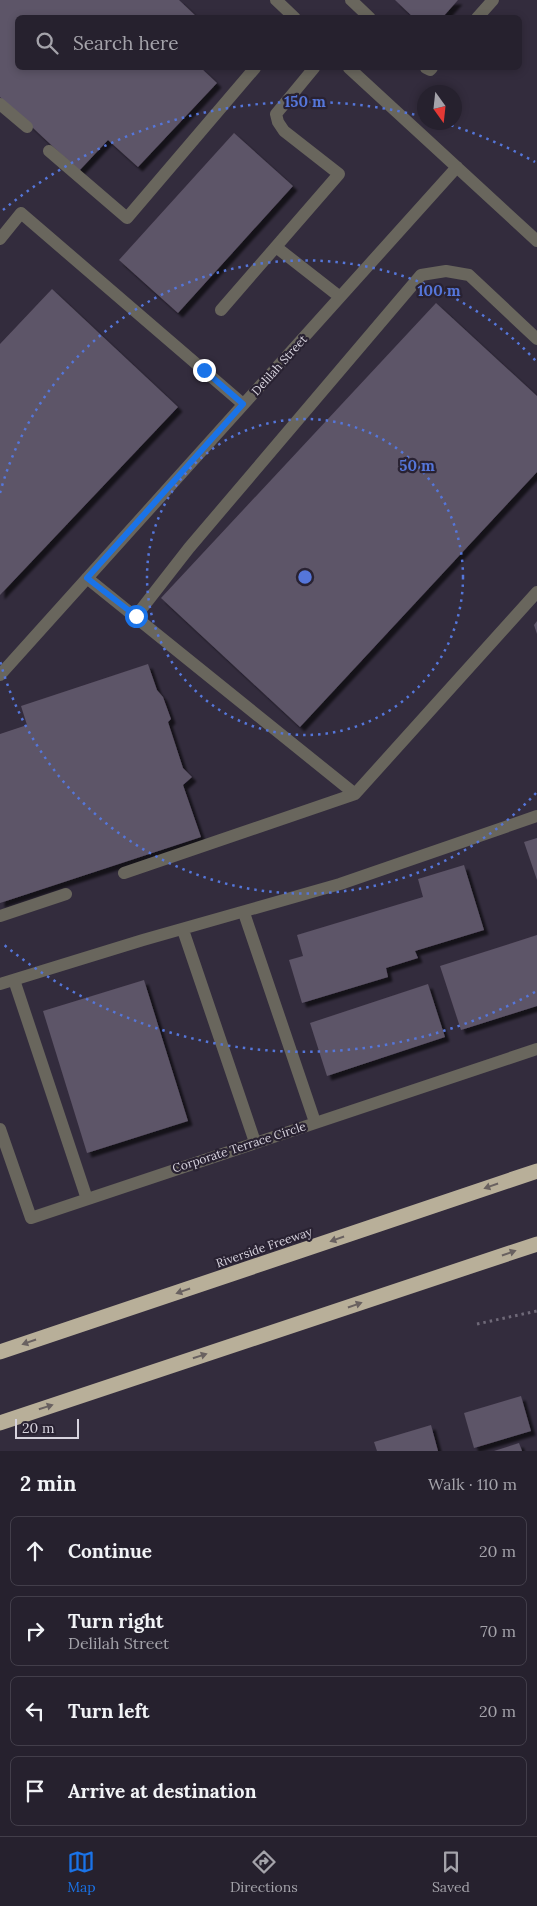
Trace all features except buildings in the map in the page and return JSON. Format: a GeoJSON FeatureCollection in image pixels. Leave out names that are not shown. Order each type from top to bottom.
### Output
{"type":"FeatureCollection","features":[{"type":"Feature","properties":{"kind":"highway","name":"Riverside Freeway"},"geometry":{"type":"LineString","coordinates":[[0,1352],[537,1171]]}},
{"type":"Feature","properties":{"kind":"highway"},"geometry":{"type":"LineString","coordinates":[[0,1423],[537,1244]]}},
{"type":"Feature","properties":{"kind":"street"},"geometry":{"type":"LineString","coordinates":[[276,0],[292,15]]}},
{"type":"Feature","properties":{"kind":"street"},"geometry":{"type":"LineString","coordinates":[[351,0],[367,15]]}},
{"type":"Feature","properties":{"kind":"street"},"geometry":{"type":"LineString","coordinates":[[480,15],[492,0]]}},
{"type":"Feature","properties":{"kind":"street"},"geometry":{"type":"LineString","coordinates":[[49,151],[127,218],[253,70]]}},
{"type":"Feature","properties":{"kind":"street"},"geometry":{"type":"LineString","coordinates":[[221,310],[339,174],[284,131],[278,122],[276,114],[312,70]]}},
{"type":"Feature","properties":{"kind":"street"},"geometry":{"type":"LineString","coordinates":[[351,70],[537,242]]}},
{"type":"Feature","properties":{"kind":"street"},"geometry":{"type":"LineString","coordinates":[[0,104],[27,127]]}},
{"type":"Feature","properties":{"kind":"street","name":"Delilah Street"},"geometry":{"type":"LineString","coordinates":[[0,675],[457,167]]}},
{"type":"Feature","properties":{"kind":"street"},"geometry":{"type":"LineString","coordinates":[[0,239],[21,213],[243,404]]}},
{"type":"Feature","properties":{"kind":"street"},"geometry":{"type":"LineString","coordinates":[[276,247],[340,297]]}},
{"type":"Feature","properties":{"kind":"street"},"geometry":{"type":"LineString","coordinates":[[136,616],[189,548],[421,275],[446,271],[469,275],[537,339]]}},
{"type":"Feature","properties":{"kind":"street"},"geometry":{"type":"LineString","coordinates":[[87,578],[356,794]]}},
{"type":"Feature","properties":{"kind":"street"},"geometry":{"type":"LineString","coordinates":[[124,873],[356,794],[537,592]]}},
{"type":"Feature","properties":{"kind":"street"},"geometry":{"type":"LineString","coordinates":[[0,984],[340,884],[537,816]]}},
{"type":"Feature","properties":{"kind":"street"},"geometry":{"type":"LineString","coordinates":[[0,916],[66,894]]}},
{"type":"Feature","properties":{"kind":"street"},"geometry":{"type":"LineString","coordinates":[[244,913],[315,1122]]}},
{"type":"Feature","properties":{"kind":"street"},"geometry":{"type":"LineString","coordinates":[[183,930],[255,1142]]}},
{"type":"Feature","properties":{"kind":"street"},"geometry":{"type":"LineString","coordinates":[[14,980],[87,1199]]}},
{"type":"Feature","properties":{"kind":"street","name":"Corporate Terrace Circle"},"geometry":{"type":"LineString","coordinates":[[0,1129],[31,1218],[537,1049]]}},
{"type":"Feature","properties":{"kind":"path"},"geometry":{"type":"LineString","coordinates":[[477,1324],[537,1311]]}},
{"type":"Feature","properties":{"kind":"route"},"geometry":{"type":"LineString","coordinates":[[136,616],[87,578],[243,404],[204,370]]}}]}
